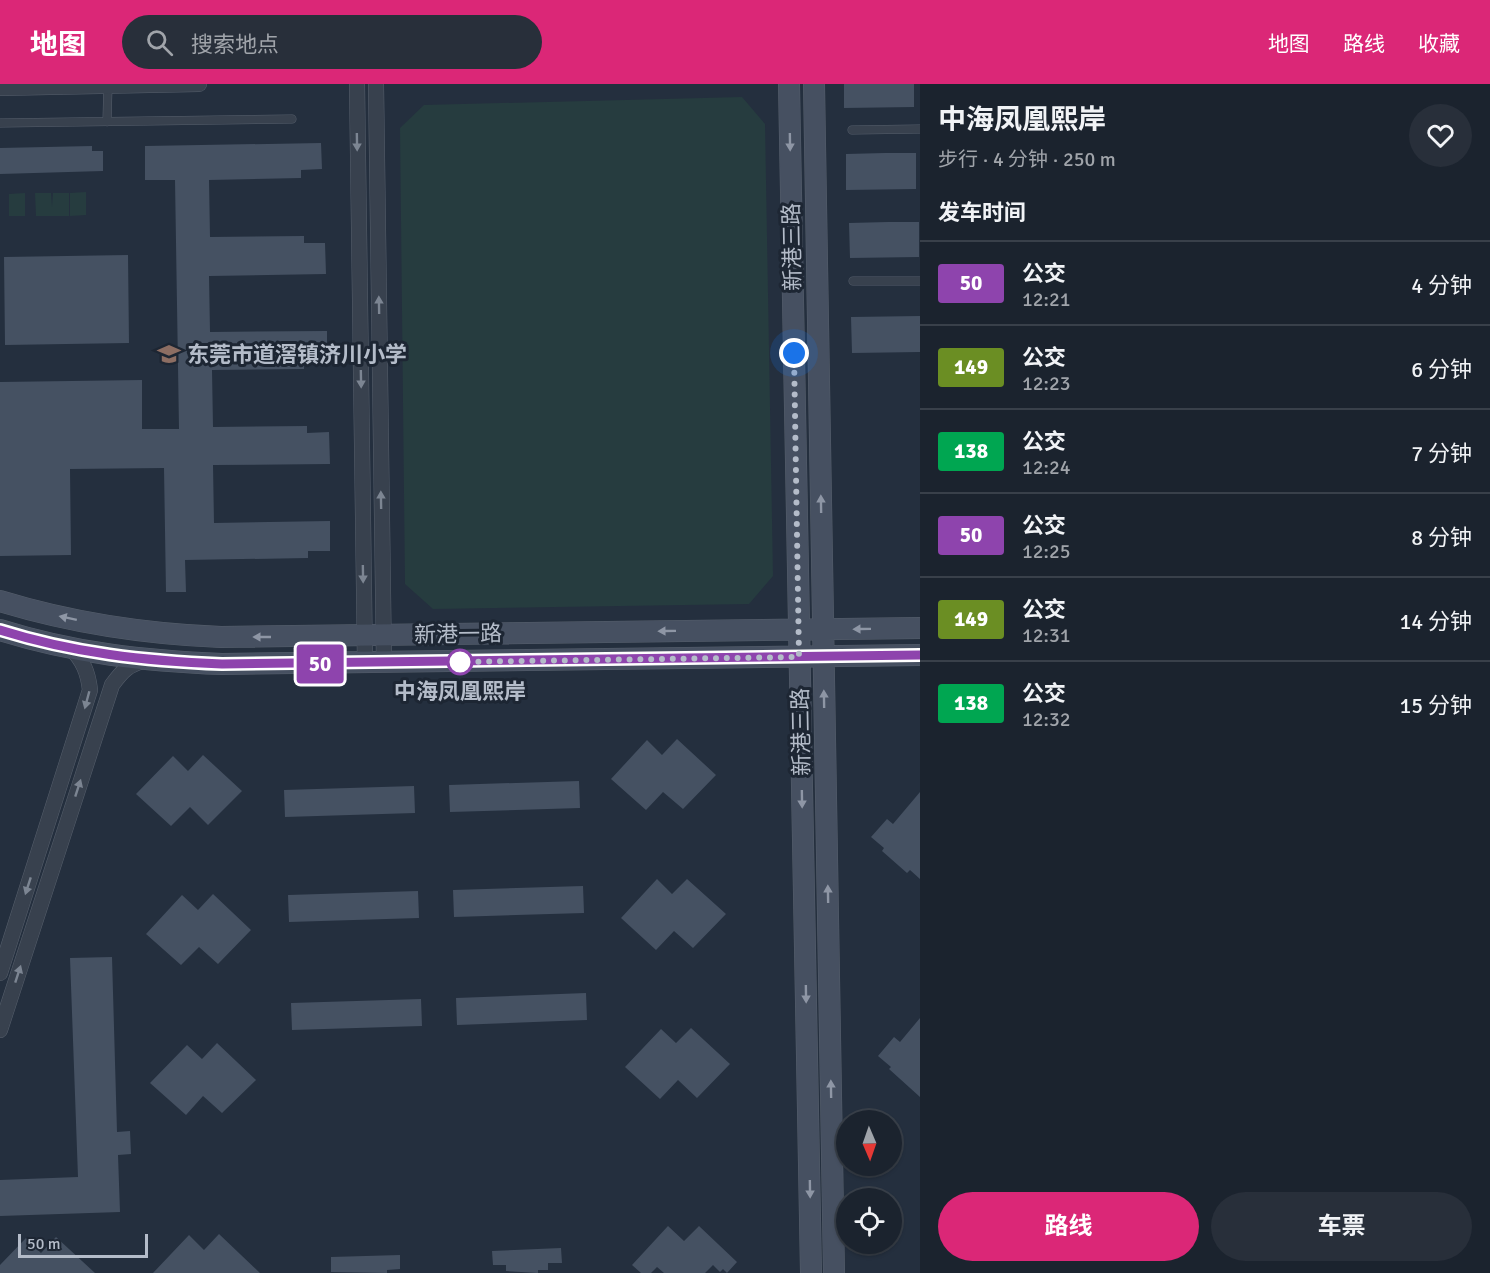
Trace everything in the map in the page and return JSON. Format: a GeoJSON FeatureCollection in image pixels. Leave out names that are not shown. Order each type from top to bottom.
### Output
{"type":"FeatureCollection","features":[{"type":"Feature","properties":{"kind":"street"},"geometry":{"type":"LineString","coordinates":[[0,88],[199,84]]}},
{"type":"Feature","properties":{"kind":"street"},"geometry":{"type":"LineString","coordinates":[[357,84],[374,636]]}},
{"type":"Feature","properties":{"kind":"street"},"geometry":{"type":"LineString","coordinates":[[374,663],[376,84]]}},
{"type":"Feature","properties":{"kind":"street","name":"新港三路"},"geometry":{"type":"LineString","coordinates":[[789,84],[811,1273]]}},
{"type":"Feature","properties":{"kind":"street","name":"新港三路"},"geometry":{"type":"LineString","coordinates":[[814,84],[834,1273]]}},
{"type":"Feature","properties":{"kind":"street","name":"新港一路"},"geometry":{"type":"LineString","coordinates":[[0,601],[37,612],[114,628],[221,637],[920,628]]}},
{"type":"Feature","properties":{"kind":"street","name":"新港一路"},"geometry":{"type":"LineString","coordinates":[[0,630],[31,640],[109,656],[222,664],[920,655]]}},
{"type":"Feature","properties":{"kind":"street"},"geometry":{"type":"LineString","coordinates":[[0,973],[90,690],[88,674],[82,660],[70,648]]}},
{"type":"Feature","properties":{"kind":"street"},"geometry":{"type":"LineString","coordinates":[[0,1030],[112,685],[130,665],[148,660]]}},
{"type":"Feature","properties":{"kind":"lane"},"geometry":{"type":"LineString","coordinates":[[107,122],[108,85]]}},
{"type":"Feature","properties":{"kind":"lane"},"geometry":{"type":"LineString","coordinates":[[0,123],[292,119]]}},
{"type":"Feature","properties":{"kind":"lane"},"geometry":{"type":"LineString","coordinates":[[852,130],[920,129]]}},
{"type":"Feature","properties":{"kind":"lane"},"geometry":{"type":"LineString","coordinates":[[853,281],[920,281]]}},
{"type":"Feature","properties":{"kind":"green space"},"geometry":{"type":"Polygon","coordinates":[[[742,97],[765,124],[773,576],[749,604],[433,609],[405,584],[400,128],[424,105],[742,97]]]}},
{"type":"Feature","properties":{"kind":"green space"},"geometry":{"type":"Polygon","coordinates":[[[86,192],[86,215],[70,216],[70,193],[86,192]]]}},
{"type":"Feature","properties":{"kind":"green space"},"geometry":{"type":"Polygon","coordinates":[[[25,193],[25,216],[9,216],[9,194],[25,193]]]}},
{"type":"Feature","properties":{"kind":"green space"},"geometry":{"type":"Polygon","coordinates":[[[35,193],[51,193],[52,207],[53,193],[69,193],[69,216],[36,216],[35,193]]]}},
{"type":"Feature","properties":{"kind":"building"},"geometry":{"type":"Polygon","coordinates":[[[844,84],[914,84],[914,107],[844,108],[844,84]]]}},
{"type":"Feature","properties":{"kind":"building"},"geometry":{"type":"Polygon","coordinates":[[[321,143],[322,169],[301,170],[301,178],[209,180],[210,237],[304,236],[304,243],[325,243],[326,274],[209,276],[210,332],[327,331],[327,362],[304,362],[304,369],[212,370],[213,427],[307,426],[307,433],[329,432],[330,464],[213,465],[214,523],[330,521],[330,551],[308,551],[308,558],[185,560],[186,592],[166,592],[164,468],[70,469],[71,555],[0,556],[0,382],[142,380],[142,429],[179,429],[175,180],[145,180],[145,146],[321,143]]]}},
{"type":"Feature","properties":{"kind":"building"},"geometry":{"type":"Polygon","coordinates":[[[92,146],[92,151],[103,151],[103,171],[0,174],[0,148],[92,146]]]}},
{"type":"Feature","properties":{"kind":"building"},"geometry":{"type":"Polygon","coordinates":[[[916,153],[916,189],[846,190],[846,154],[916,153]]]}},
{"type":"Feature","properties":{"kind":"building"},"geometry":{"type":"Polygon","coordinates":[[[919,222],[919,257],[850,258],[849,223],[919,222]]]}},
{"type":"Feature","properties":{"kind":"building"},"geometry":{"type":"Polygon","coordinates":[[[128,255],[129,343],[5,345],[4,257],[128,255]]]}},
{"type":"Feature","properties":{"kind":"building"},"geometry":{"type":"Polygon","coordinates":[[[920,316],[920,352],[852,353],[851,317],[920,316]]]}},
{"type":"Feature","properties":{"kind":"building"},"geometry":{"type":"Polygon","coordinates":[[[677,739],[716,775],[683,809],[663,792],[646,810],[611,779],[647,740],[662,755],[677,739]]]}},
{"type":"Feature","properties":{"kind":"building"},"geometry":{"type":"Polygon","coordinates":[[[203,755],[242,791],[208,825],[190,807],[171,826],[136,794],[173,756],[188,771],[203,755]]]}},
{"type":"Feature","properties":{"kind":"building"},"geometry":{"type":"Polygon","coordinates":[[[579,781],[580,808],[450,812],[449,785],[579,781]]]}},
{"type":"Feature","properties":{"kind":"building"},"geometry":{"type":"Polygon","coordinates":[[[414,786],[415,813],[285,817],[284,790],[414,786]]]}},
{"type":"Feature","properties":{"kind":"building"},"geometry":{"type":"Polygon","coordinates":[[[920,792],[920,879],[910,870],[907,873],[882,851],[884,848],[871,837],[887,819],[893,824],[920,792]]]}},
{"type":"Feature","properties":{"kind":"building"},"geometry":{"type":"Polygon","coordinates":[[[657,879],[672,894],[687,879],[726,914],[693,948],[674,931],[656,950],[621,918],[657,879]]]}},
{"type":"Feature","properties":{"kind":"building"},"geometry":{"type":"Polygon","coordinates":[[[583,886],[584,913],[454,917],[453,890],[583,886]]]}},
{"type":"Feature","properties":{"kind":"building"},"geometry":{"type":"Polygon","coordinates":[[[418,891],[419,918],[289,922],[288,895],[418,891]]]}},
{"type":"Feature","properties":{"kind":"building"},"geometry":{"type":"Polygon","coordinates":[[[213,894],[251,930],[218,964],[199,947],[181,965],[146,934],[182,895],[198,910],[213,894]]]}},
{"type":"Feature","properties":{"kind":"building"},"geometry":{"type":"Polygon","coordinates":[[[112,957],[117,1132],[130,1131],[131,1154],[118,1155],[120,1212],[0,1216],[0,1180],[78,1177],[70,958],[112,957]]]}},
{"type":"Feature","properties":{"kind":"building"},"geometry":{"type":"Polygon","coordinates":[[[586,993],[587,1020],[457,1025],[456,998],[586,993]]]}},
{"type":"Feature","properties":{"kind":"building"},"geometry":{"type":"Polygon","coordinates":[[[421,999],[422,1026],[292,1030],[291,1003],[421,999]]]}},
{"type":"Feature","properties":{"kind":"building"},"geometry":{"type":"Polygon","coordinates":[[[920,1018],[920,1097],[878,1056],[894,1037],[900,1042],[920,1018]]]}},
{"type":"Feature","properties":{"kind":"building"},"geometry":{"type":"Polygon","coordinates":[[[691,1028],[730,1064],[697,1098],[678,1080],[660,1099],[625,1067],[661,1029],[676,1043],[691,1028]]]}},
{"type":"Feature","properties":{"kind":"building"},"geometry":{"type":"Polygon","coordinates":[[[217,1043],[256,1080],[222,1113],[203,1096],[186,1115],[150,1083],[187,1045],[202,1059],[217,1043]]]}},
{"type":"Feature","properties":{"kind":"building"},"geometry":{"type":"Polygon","coordinates":[[[668,1226],[684,1241],[699,1226],[737,1262],[727,1273],[723,1269],[720,1272],[713,1265],[705,1273],[664,1273],[657,1267],[651,1273],[641,1273],[632,1265],[668,1226]]]}},
{"type":"Feature","properties":{"kind":"building"},"geometry":{"type":"Polygon","coordinates":[[[219,1234],[260,1273],[153,1273],[189,1235],[204,1250],[219,1234]]]}},
{"type":"Feature","properties":{"kind":"building"},"geometry":{"type":"Polygon","coordinates":[[[56,1237],[95,1273],[0,1273],[0,1265],[26,1238],[41,1253],[56,1237]]]}},
{"type":"Feature","properties":{"kind":"building"},"geometry":{"type":"Polygon","coordinates":[[[561,1248],[562,1263],[548,1263],[548,1270],[538,1270],[538,1273],[506,1271],[506,1265],[493,1265],[492,1251],[561,1248]]]}},
{"type":"Feature","properties":{"kind":"building"},"geometry":{"type":"Polygon","coordinates":[[[400,1255],[400,1269],[387,1270],[387,1273],[331,1272],[331,1257],[400,1255]]]}},
{"type":"Feature","properties":{"kind":"bus line","name":"50"},"geometry":{"type":"LineString","coordinates":[[0,630],[31,640],[109,656],[222,664],[920,655]]}},
{"type":"Feature","properties":{"kind":"place","name":"东莞市道滘镇济川小学"},"geometry":{"type":"Point","coordinates":[169,354]}},
{"type":"Feature","properties":{"kind":"place","name":"中海凤凰熙岸"},"geometry":{"type":"Point","coordinates":[460,662]}},
{"type":"Feature","properties":{"kind":"route"},"geometry":{"type":"LineString","coordinates":[[460,662],[453,662],[799,657],[794,353]]}}]}
